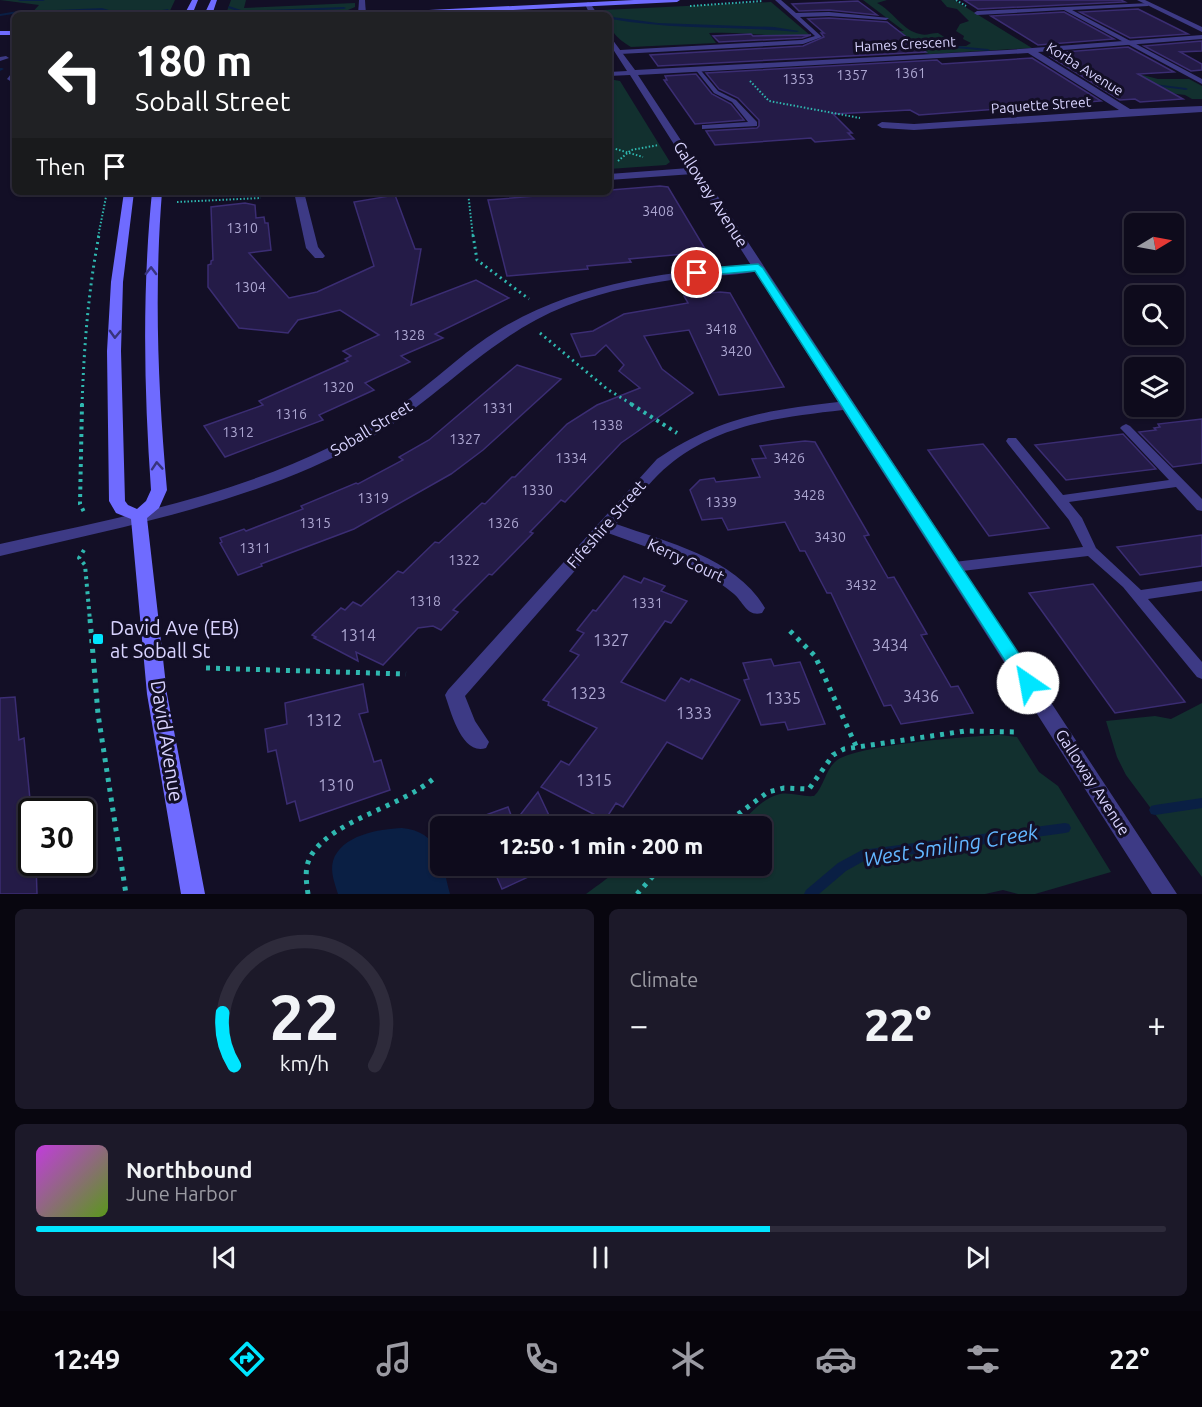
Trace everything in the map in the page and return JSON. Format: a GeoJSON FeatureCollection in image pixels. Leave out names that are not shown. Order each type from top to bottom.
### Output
{"type":"FeatureCollection","features":[{"type":"Feature","properties":{"kind":"main road"},"geometry":{"type":"LineString","coordinates":[[428,12],[677,0]]}},
{"type":"Feature","properties":{"kind":"main road"},"geometry":{"type":"LineString","coordinates":[[129,195],[116,309],[114,440],[117,501],[122,509],[139,516],[153,504],[159,490],[151,384],[150,325],[151,264],[157,195]]}},
{"type":"Feature","properties":{"kind":"main road","name":"David Avenue"},"geometry":{"type":"LineString","coordinates":[[139,516],[158,694],[193,894]]}},
{"type":"Feature","properties":{"kind":"street"},"geometry":{"type":"LineString","coordinates":[[1140,0],[1202,30]]}},
{"type":"Feature","properties":{"kind":"street"},"geometry":{"type":"LineString","coordinates":[[588,4],[592,12]]}},
{"type":"Feature","properties":{"kind":"street","name":"Hames Crescent"},"geometry":{"type":"LineString","coordinates":[[612,74],[1202,37]]}},
{"type":"Feature","properties":{"kind":"street","name":"Galloway Avenue"},"geometry":{"type":"LineString","coordinates":[[612,41],[1165,894]]}},
{"type":"Feature","properties":{"kind":"street","name":"Korba Avenue"},"geometry":{"type":"LineString","coordinates":[[1028,49],[1128,112]]}},
{"type":"Feature","properties":{"kind":"street","name":"Paquette Street"},"geometry":{"type":"LineString","coordinates":[[882,125],[914,127],[1202,109]]}},
{"type":"Feature","properties":{"kind":"street"},"geometry":{"type":"LineString","coordinates":[[612,177],[696,171]]}},
{"type":"Feature","properties":{"kind":"street"},"geometry":{"type":"LineString","coordinates":[[300,195],[312,248],[319,256]]}},
{"type":"Feature","properties":{"kind":"street","name":"Soball Street"},"geometry":{"type":"LineString","coordinates":[[0,550],[210,499],[248,487],[320,458],[396,416],[478,349],[510,328],[548,310],[598,292],[651,279],[758,268]]}},
{"type":"Feature","properties":{"kind":"street","name":"Fifeshire Street"},"geometry":{"type":"LineString","coordinates":[[479,742],[466,725],[455,695],[662,462],[691,442],[719,428],[751,418],[848,405]]}},
{"type":"Feature","properties":{"kind":"street","name":"Kerry Court"},"geometry":{"type":"LineString","coordinates":[[606,526],[673,551],[717,572],[743,590],[756,608]]}},
{"type":"Feature","properties":{"kind":"lane"},"geometry":{"type":"LineString","coordinates":[[620,52],[803,42],[817,39],[819,36],[778,0]]}},
{"type":"Feature","properties":{"kind":"lane"},"geometry":{"type":"LineString","coordinates":[[978,13],[1148,4]]}},
{"type":"Feature","properties":{"kind":"lane"},"geometry":{"type":"LineString","coordinates":[[1065,8],[1202,82]]}},
{"type":"Feature","properties":{"kind":"lane"},"geometry":{"type":"LineString","coordinates":[[795,15],[829,14],[886,18]]}},
{"type":"Feature","properties":{"kind":"lane"},"geometry":{"type":"LineString","coordinates":[[698,69],[716,92],[734,101],[754,124],[705,127]]}},
{"type":"Feature","properties":{"kind":"lane"},"geometry":{"type":"LineString","coordinates":[[1126,428],[1202,507]]}},
{"type":"Feature","properties":{"kind":"lane"},"geometry":{"type":"LineString","coordinates":[[1012,441],[1078,523],[1091,551],[1138,595],[1202,673]]}},
{"type":"Feature","properties":{"kind":"lane"},"geometry":{"type":"LineString","coordinates":[[1060,499],[1179,483]]}},
{"type":"Feature","properties":{"kind":"lane"},"geometry":{"type":"LineString","coordinates":[[954,567],[1091,551]]}},
{"type":"Feature","properties":{"kind":"lane"},"geometry":{"type":"LineString","coordinates":[[1138,595],[1202,586]]}},
{"type":"Feature","properties":{"kind":"path"},"geometry":{"type":"LineString","coordinates":[[688,6],[778,0]]}},
{"type":"Feature","properties":{"kind":"path"},"geometry":{"type":"LineString","coordinates":[[748,79],[769,101],[860,118]]}},
{"type":"Feature","properties":{"kind":"path"},"geometry":{"type":"LineString","coordinates":[[619,167],[619,158],[629,151],[660,145]]}},
{"type":"Feature","properties":{"kind":"path"},"geometry":{"type":"LineString","coordinates":[[84,509],[80,504],[80,403],[92,270],[105,195]]}},
{"type":"Feature","properties":{"kind":"path"},"geometry":{"type":"LineString","coordinates":[[468,195],[476,258],[530,299]]}},
{"type":"Feature","properties":{"kind":"path"},"geometry":{"type":"LineString","coordinates":[[177,202],[261,198]]}},
{"type":"Feature","properties":{"kind":"path"},"geometry":{"type":"LineString","coordinates":[[540,333],[614,394],[691,442]]}},
{"type":"Feature","properties":{"kind":"path"},"geometry":{"type":"LineString","coordinates":[[84,553],[79,558],[85,565],[98,714],[126,894]]}},
{"type":"Feature","properties":{"kind":"path"},"geometry":{"type":"LineString","coordinates":[[789,631],[815,656],[856,746]]}},
{"type":"Feature","properties":{"kind":"path"},"geometry":{"type":"LineString","coordinates":[[206,668],[405,674]]}},
{"type":"Feature","properties":{"kind":"path"},"geometry":{"type":"LineString","coordinates":[[734,816],[758,797],[773,789],[809,789],[833,755],[844,749],[965,731],[1017,732]]}},
{"type":"Feature","properties":{"kind":"path"},"geometry":{"type":"LineString","coordinates":[[308,894],[306,870],[309,859],[329,837],[354,822],[417,793],[433,779]]}},
{"type":"Feature","properties":{"kind":"path"},"geometry":{"type":"LineString","coordinates":[[637,894],[653,876]]}},
{"type":"Feature","properties":{"kind":"green space"},"geometry":{"type":"Polygon","coordinates":[[[0,0],[175,0],[169,12],[33,12],[39,5],[0,0]]]}},
{"type":"Feature","properties":{"kind":"green space"},"geometry":{"type":"Polygon","coordinates":[[[231,0],[246,0],[244,8],[355,3],[355,7],[348,10],[227,11],[231,0]]]}},
{"type":"Feature","properties":{"kind":"green space"},"geometry":{"type":"Polygon","coordinates":[[[863,0],[887,0],[877,3],[908,29],[922,35],[938,33],[949,40],[953,46],[966,46],[971,43],[963,39],[964,36],[956,31],[960,24],[969,21],[957,9],[947,7],[941,0],[954,0],[1032,48],[930,54],[827,37],[820,31],[904,31],[863,0]]]}},
{"type":"Feature","properties":{"kind":"green space"},"geometry":{"type":"Polygon","coordinates":[[[771,2],[811,36],[709,33],[716,43],[631,47],[615,34],[612,28],[612,12],[603,10],[771,2]]]}},
{"type":"Feature","properties":{"kind":"green space"},"geometry":{"type":"Polygon","coordinates":[[[1061,54],[1158,79],[1189,79],[1202,86],[1202,99],[1146,90],[1061,54]]]}},
{"type":"Feature","properties":{"kind":"green space"},"geometry":{"type":"Polygon","coordinates":[[[612,80],[620,81],[670,162],[666,165],[612,169],[612,80]]]}},
{"type":"Feature","properties":{"kind":"green space"},"geometry":{"type":"Polygon","coordinates":[[[1202,703],[1202,877],[1126,775],[1117,757],[1106,721],[1155,716],[1171,719],[1202,703]]]}},
{"type":"Feature","properties":{"kind":"green space"},"geometry":{"type":"Polygon","coordinates":[[[1000,735],[1017,737],[1039,772],[1058,786],[1111,872],[1035,894],[1018,894],[1003,890],[985,894],[586,894],[611,876],[772,876],[772,816],[747,816],[761,804],[780,794],[814,796],[832,765],[847,755],[940,739],[1000,735]]]}},
{"type":"Feature","properties":{"kind":"water"},"geometry":{"type":"Polygon","coordinates":[[[402,828],[415,830],[430,840],[430,876],[445,876],[450,894],[338,894],[332,869],[337,852],[352,839],[383,830],[402,828]]]}},
{"type":"Feature","properties":{"kind":"building"},"geometry":{"type":"Polygon","coordinates":[[[964,0],[1121,0],[1125,2],[978,9],[964,0]]]}},
{"type":"Feature","properties":{"kind":"building"},"geometry":{"type":"Polygon","coordinates":[[[858,1],[877,15],[829,10],[799,11],[792,4],[858,1]]]}},
{"type":"Feature","properties":{"kind":"building"},"geometry":{"type":"Polygon","coordinates":[[[1138,9],[1188,34],[1130,38],[1080,12],[1138,9]]]}},
{"type":"Feature","properties":{"kind":"building"},"geometry":{"type":"Polygon","coordinates":[[[1064,12],[1114,39],[1038,45],[991,16],[1064,12]]]}},
{"type":"Feature","properties":{"kind":"building"},"geometry":{"type":"Polygon","coordinates":[[[808,19],[887,22],[926,52],[658,66],[650,55],[803,46],[824,37],[821,33],[824,33],[808,19]]]}},
{"type":"Feature","properties":{"kind":"building"},"geometry":{"type":"Polygon","coordinates":[[[751,34],[753,36],[811,35],[802,38],[719,42],[713,36],[751,34]]]}},
{"type":"Feature","properties":{"kind":"building"},"geometry":{"type":"Polygon","coordinates":[[[1202,41],[1202,51],[1180,52],[1202,64],[1202,70],[1191,71],[1144,46],[1202,41]]]}},
{"type":"Feature","properties":{"kind":"building"},"geometry":{"type":"Polygon","coordinates":[[[1128,47],[1174,72],[1138,74],[1183,99],[1140,102],[1135,99],[1120,100],[1051,57],[1057,57],[1051,53],[1128,47]]]}},
{"type":"Feature","properties":{"kind":"building"},"geometry":{"type":"Polygon","coordinates":[[[1032,58],[1101,101],[919,115],[910,110],[833,114],[852,133],[848,133],[854,139],[815,142],[811,138],[715,145],[706,131],[757,128],[759,120],[738,98],[719,89],[706,73],[937,60],[942,64],[1032,58]]]}},
{"type":"Feature","properties":{"kind":"building"},"geometry":{"type":"Polygon","coordinates":[[[696,74],[712,94],[731,104],[744,120],[695,124],[664,80],[667,80],[665,76],[696,74]]]}},
{"type":"Feature","properties":{"kind":"building"},"geometry":{"type":"Polygon","coordinates":[[[668,187],[707,252],[629,259],[631,262],[587,266],[588,269],[507,276],[488,200],[549,195],[612,195],[612,190],[668,187]]]}},
{"type":"Feature","properties":{"kind":"building"},"geometry":{"type":"Polygon","coordinates":[[[395,195],[415,249],[421,249],[411,305],[476,280],[509,298],[435,334],[443,338],[401,356],[410,362],[365,383],[374,390],[319,415],[323,420],[225,457],[204,426],[263,405],[259,401],[348,361],[345,359],[351,356],[343,351],[379,335],[340,310],[298,320],[288,333],[239,328],[208,287],[208,265],[213,260],[211,207],[245,203],[255,205],[256,218],[264,217],[265,223],[268,223],[271,250],[249,253],[289,298],[317,292],[374,266],[354,202],[395,195]]]}},
{"type":"Feature","properties":{"kind":"building"},"geometry":{"type":"Polygon","coordinates":[[[730,293],[784,387],[719,395],[689,330],[644,336],[662,369],[693,393],[621,443],[565,502],[561,500],[492,575],[489,574],[453,610],[458,612],[441,630],[433,626],[418,628],[383,665],[356,652],[358,661],[314,638],[316,637],[312,635],[341,608],[345,610],[353,602],[361,606],[398,571],[403,573],[435,542],[439,543],[482,503],[485,504],[512,477],[515,477],[567,424],[597,405],[640,388],[619,371],[624,365],[606,345],[595,355],[581,357],[571,334],[593,331],[624,314],[688,303],[684,296],[730,293]]]}},
{"type":"Feature","properties":{"kind":"building"},"geometry":{"type":"Polygon","coordinates":[[[517,365],[561,379],[483,450],[451,474],[354,529],[238,575],[220,543],[222,542],[220,538],[244,529],[246,531],[303,509],[301,506],[358,484],[403,460],[399,457],[429,440],[517,365]]]}},
{"type":"Feature","properties":{"kind":"building"},"geometry":{"type":"Polygon","coordinates":[[[1202,419],[1202,463],[1173,467],[1139,432],[1156,430],[1154,428],[1160,427],[1158,424],[1202,419]]]}},
{"type":"Feature","properties":{"kind":"building"},"geometry":{"type":"Polygon","coordinates":[[[1123,434],[1156,469],[1066,480],[1035,445],[1123,434]]]}},
{"type":"Feature","properties":{"kind":"building"},"geometry":{"type":"Polygon","coordinates":[[[815,442],[869,535],[864,536],[888,578],[894,577],[927,634],[921,635],[951,687],[958,686],[973,713],[901,724],[891,705],[884,706],[831,593],[827,593],[805,551],[800,551],[785,522],[728,530],[722,518],[702,520],[690,490],[700,480],[714,478],[716,482],[760,477],[752,459],[766,458],[760,446],[815,442]]]}},
{"type":"Feature","properties":{"kind":"building"},"geometry":{"type":"Polygon","coordinates":[[[983,444],[1049,528],[989,536],[928,450],[983,444]]]}},
{"type":"Feature","properties":{"kind":"building"},"geometry":{"type":"Polygon","coordinates":[[[1202,535],[1202,566],[1140,575],[1117,547],[1202,535]]]}},
{"type":"Feature","properties":{"kind":"building"},"geometry":{"type":"Polygon","coordinates":[[[624,576],[641,583],[644,578],[665,586],[661,591],[687,601],[671,623],[665,621],[621,682],[665,701],[681,678],[689,682],[691,679],[740,700],[702,759],[667,742],[623,807],[616,803],[608,816],[597,816],[541,787],[561,761],[569,765],[597,728],[548,705],[549,702],[543,700],[579,655],[570,651],[584,633],[577,630],[593,610],[596,611],[624,576]]]}},
{"type":"Feature","properties":{"kind":"building"},"geometry":{"type":"Polygon","coordinates":[[[1093,584],[1185,702],[1115,713],[1029,593],[1093,584]]]}},
{"type":"Feature","properties":{"kind":"building"},"geometry":{"type":"Polygon","coordinates":[[[771,659],[774,666],[800,662],[825,724],[788,730],[785,722],[761,725],[744,680],[749,679],[743,663],[771,659]]]}},
{"type":"Feature","properties":{"kind":"building"},"geometry":{"type":"Polygon","coordinates":[[[363,684],[368,712],[359,714],[374,762],[381,760],[390,790],[300,821],[295,801],[287,804],[276,750],[268,752],[265,729],[287,724],[285,703],[363,684]]]}},
{"type":"Feature","properties":{"kind":"building"},"geometry":{"type":"Polygon","coordinates":[[[15,697],[19,740],[24,738],[30,798],[18,798],[18,876],[36,876],[37,894],[0,894],[0,698],[15,697]]]}},
{"type":"Feature","properties":{"kind":"building"},"geometry":{"type":"Polygon","coordinates":[[[538,792],[549,816],[519,816],[538,792]]]}},
{"type":"Feature","properties":{"kind":"building"},"geometry":{"type":"Polygon","coordinates":[[[508,807],[511,816],[483,816],[508,807]]]}},
{"type":"Feature","properties":{"kind":"building"},"geometry":{"type":"Polygon","coordinates":[[[496,876],[530,876],[502,889],[496,876]]]}},
{"type":"Feature","properties":{"kind":"waterway"},"geometry":{"type":"LineString","coordinates":[[20,0],[43,0]]}},
{"type":"Feature","properties":{"kind":"waterway"},"geometry":{"type":"LineString","coordinates":[[229,7],[244,12],[344,8]]}},
{"type":"Feature","properties":{"kind":"waterway"},"geometry":{"type":"LineString","coordinates":[[35,12],[102,9],[113,12]]}},
{"type":"Feature","properties":{"kind":"waterway"},"geometry":{"type":"LineString","coordinates":[[156,12],[168,10]]}},
{"type":"Feature","properties":{"kind":"waterway"},"geometry":{"type":"LineString","coordinates":[[536,12],[556,11]]}},
{"type":"Feature","properties":{"kind":"waterway"},"geometry":{"type":"LineString","coordinates":[[0,15],[12,13]]}},
{"type":"Feature","properties":{"kind":"waterway"},"geometry":{"type":"LineString","coordinates":[[612,18],[658,24],[797,31]]}},
{"type":"Feature","properties":{"kind":"waterway"},"geometry":{"type":"LineString","coordinates":[[903,42],[988,50]]}},
{"type":"Feature","properties":{"kind":"waterway"},"geometry":{"type":"LineString","coordinates":[[1148,84],[1186,89]]}},
{"type":"Feature","properties":{"kind":"waterway","name":"West Smiling Creek"},"geometry":{"type":"LineString","coordinates":[[1155,810],[1202,803]]}},
{"type":"Feature","properties":{"kind":"waterway","name":"West Smiling Creek"},"geometry":{"type":"LineString","coordinates":[[810,894],[842,867],[862,856],[1065,828]]}},
{"type":"Feature","properties":{"kind":"place","name":"David Ave (EB) at Soball St"},"geometry":{"type":"Point","coordinates":[98,639]}},
{"type":"Feature","properties":{"kind":"route"},"geometry":{"type":"LineString","coordinates":[[697,273],[758,268],[1028,683]]}}]}
